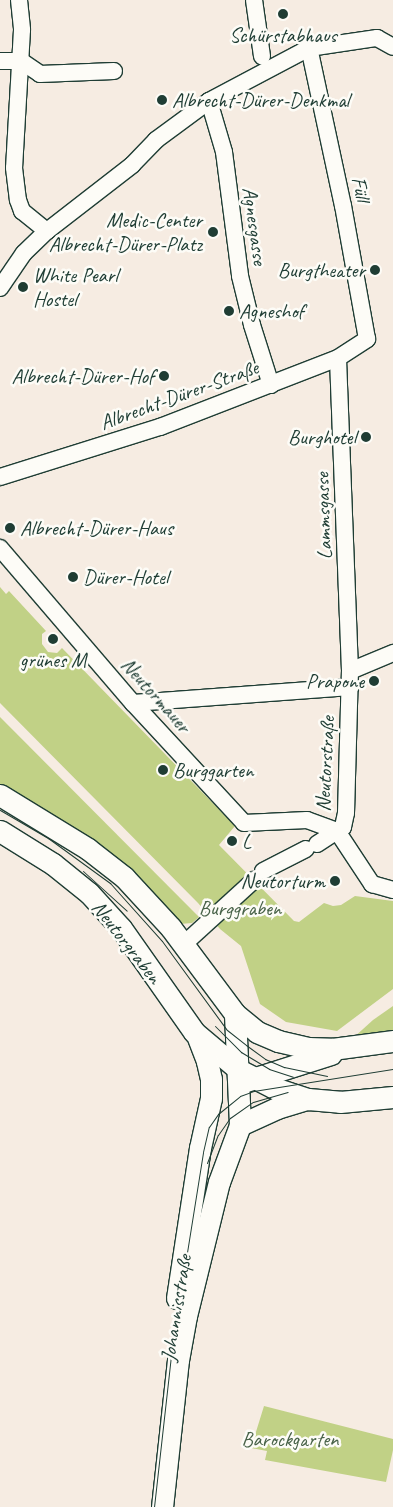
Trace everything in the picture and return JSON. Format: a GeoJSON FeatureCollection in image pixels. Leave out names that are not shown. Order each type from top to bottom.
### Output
{"type":"FeatureCollection","features":[{"type":"Feature","properties":{"kind":"main road","name":"Neutorgraben"},"geometry":{"type":"LineString","coordinates":[[0,795],[88,849],[113,867],[151,904],[184,944],[235,1014],[257,1032],[288,1044],[324,1049],[393,1041]]}},
{"type":"Feature","properties":{"kind":"main road","name":"Neutorgraben"},"geometry":{"type":"LineString","coordinates":[[0,831],[65,873],[100,904],[121,928],[194,1032],[244,1077],[285,1093],[308,1099],[340,1102],[393,1097]]}},
{"type":"Feature","properties":{"kind":"main road"},"geometry":{"type":"LineString","coordinates":[[209,1109],[222,1095],[244,1077],[235,1014]]}},
{"type":"Feature","properties":{"kind":"main road","name":"Johannisstraße"},"geometry":{"type":"LineString","coordinates":[[150,1507],[171,1336],[200,1148],[209,1109],[211,1087],[207,1061],[194,1032]]}},
{"type":"Feature","properties":{"kind":"main road","name":"Neutorgraben"},"geometry":{"type":"LineString","coordinates":[[244,1077],[355,1046]]}},
{"type":"Feature","properties":{"kind":"main road","name":"Johannisstraße"},"geometry":{"type":"LineString","coordinates":[[162,1507],[178,1360],[186,1316],[219,1182],[240,1125],[244,1077]]}},
{"type":"Feature","properties":{"kind":"main road"},"geometry":{"type":"LineString","coordinates":[[240,1125],[277,1108],[308,1099]]}},
{"type":"Feature","properties":{"kind":"street"},"geometry":{"type":"LineString","coordinates":[[19,0],[22,30],[14,168],[18,200],[22,211],[47,231]]}},
{"type":"Feature","properties":{"kind":"street"},"geometry":{"type":"LineString","coordinates":[[254,0],[262,56]]}},
{"type":"Feature","properties":{"kind":"street"},"geometry":{"type":"LineString","coordinates":[[0,288],[24,253],[47,231],[132,165],[151,144],[209,101],[309,48],[377,38],[393,47]]}},
{"type":"Feature","properties":{"kind":"street","name":"Füll"},"geometry":{"type":"LineString","coordinates":[[309,48],[342,206],[367,340]]}},
{"type":"Feature","properties":{"kind":"street"},"geometry":{"type":"LineString","coordinates":[[0,61],[20,62],[40,74],[114,71]]}},
{"type":"Feature","properties":{"kind":"street","name":"Agnesgasse"},"geometry":{"type":"LineString","coordinates":[[209,101],[224,152],[240,276],[252,325],[271,385]]}},
{"type":"Feature","properties":{"kind":"street","name":"Albrecht-Dürer-Straße"},"geometry":{"type":"LineString","coordinates":[[0,477],[160,427],[338,358],[367,340]]}},
{"type":"Feature","properties":{"kind":"street","name":"Lammsgasse"},"geometry":{"type":"LineString","coordinates":[[338,358],[350,679]]}},
{"type":"Feature","properties":{"kind":"street","name":"Neutormauer"},"geometry":{"type":"LineString","coordinates":[[0,548],[133,703],[244,822],[307,820],[337,831]]}},
{"type":"Feature","properties":{"kind":"street"},"geometry":{"type":"LineString","coordinates":[[133,703],[350,679],[393,652]]}},
{"type":"Feature","properties":{"kind":"street","name":"Neutorstraße"},"geometry":{"type":"LineString","coordinates":[[184,944],[258,875],[343,827],[346,813],[350,679]]}},
{"type":"Feature","properties":{"kind":"street"},"geometry":{"type":"LineString","coordinates":[[337,831],[372,884],[393,890]]}},
{"type":"Feature","properties":{"kind":"green space","name":"Burggraben"},"geometry":{"type":"Polygon","coordinates":[[[0,587],[6,594],[9,591],[46,631],[42,634],[42,644],[48,652],[57,653],[62,648],[235,826],[219,845],[294,921],[299,922],[324,903],[333,906],[341,905],[355,896],[393,901],[393,989],[337,1031],[286,1022],[260,1004],[241,946],[220,929],[198,903],[0,703],[0,587]]]}},
{"type":"Feature","properties":{"kind":"green space"},"geometry":{"type":"Polygon","coordinates":[[[0,717],[199,917],[192,923],[180,924],[0,785],[0,717]]]}},
{"type":"Feature","properties":{"kind":"green space"},"geometry":{"type":"Polygon","coordinates":[[[393,1006],[393,1033],[352,1039],[373,1020],[393,1006]]]}},
{"type":"Feature","properties":{"kind":"green space","name":"Barockgarten"},"geometry":{"type":"Polygon","coordinates":[[[264,1406],[393,1439],[393,1450],[386,1482],[265,1460],[267,1451],[251,1448],[264,1406]]]}},
{"type":"Feature","properties":{"kind":"tram line"},"geometry":{"type":"LineString","coordinates":[[0,810],[48,838],[110,883],[162,941],[227,1030],[265,1059],[284,1067],[327,1076]]}},
{"type":"Feature","properties":{"kind":"tram line"},"geometry":{"type":"LineString","coordinates":[[83,871],[127,911]]}},
{"type":"Feature","properties":{"kind":"tram line"},"geometry":{"type":"LineString","coordinates":[[215,1026],[241,1052],[269,1069],[293,1077]]}},
{"type":"Feature","properties":{"kind":"tram line"},"geometry":{"type":"LineString","coordinates":[[154,1507],[172,1346],[203,1152],[209,1127],[218,1114],[240,1096],[254,1091],[393,1069]]}},
{"type":"Feature","properties":{"kind":"tram line"},"geometry":{"type":"LineString","coordinates":[[207,1163],[218,1135],[230,1118],[253,1102],[288,1092]]}},
{"type":"Feature","properties":{"kind":"place","name":"Schürstabhaus"},"geometry":{"type":"Point","coordinates":[283,14]}},
{"type":"Feature","properties":{"kind":"place","name":"Albrecht-Dürer-Denkmal"},"geometry":{"type":"Point","coordinates":[162,100]}},
{"type":"Feature","properties":{"kind":"place","name":"Medic-Center Albrecht-Dürer-Platz"},"geometry":{"type":"Point","coordinates":[213,232]}},
{"type":"Feature","properties":{"kind":"place","name":"Burgtheater"},"geometry":{"type":"Point","coordinates":[375,270]}},
{"type":"Feature","properties":{"kind":"place","name":"White Pearl Hostel"},"geometry":{"type":"Point","coordinates":[23,287]}},
{"type":"Feature","properties":{"kind":"place","name":"Agneshof"},"geometry":{"type":"Point","coordinates":[229,311]}},
{"type":"Feature","properties":{"kind":"place","name":"Albrecht-Dürer-Hof"},"geometry":{"type":"Point","coordinates":[164,376]}},
{"type":"Feature","properties":{"kind":"place","name":"Burghotel"},"geometry":{"type":"Point","coordinates":[366,437]}},
{"type":"Feature","properties":{"kind":"place","name":"Albrecht-Dürer-Haus"},"geometry":{"type":"Point","coordinates":[10,528]}},
{"type":"Feature","properties":{"kind":"place","name":"Dürer-Hotel"},"geometry":{"type":"Point","coordinates":[73,577]}},
{"type":"Feature","properties":{"kind":"place","name":"grünes M"},"geometry":{"type":"Point","coordinates":[53,639]}},
{"type":"Feature","properties":{"kind":"place","name":"Prapone"},"geometry":{"type":"Point","coordinates":[374,681]}},
{"type":"Feature","properties":{"kind":"place","name":"Burggarten"},"geometry":{"type":"Point","coordinates":[163,770]}},
{"type":"Feature","properties":{"kind":"place","name":"L"},"geometry":{"type":"Point","coordinates":[232,841]}},
{"type":"Feature","properties":{"kind":"place","name":"Neutorturm"},"geometry":{"type":"Point","coordinates":[335,881]}}]}
